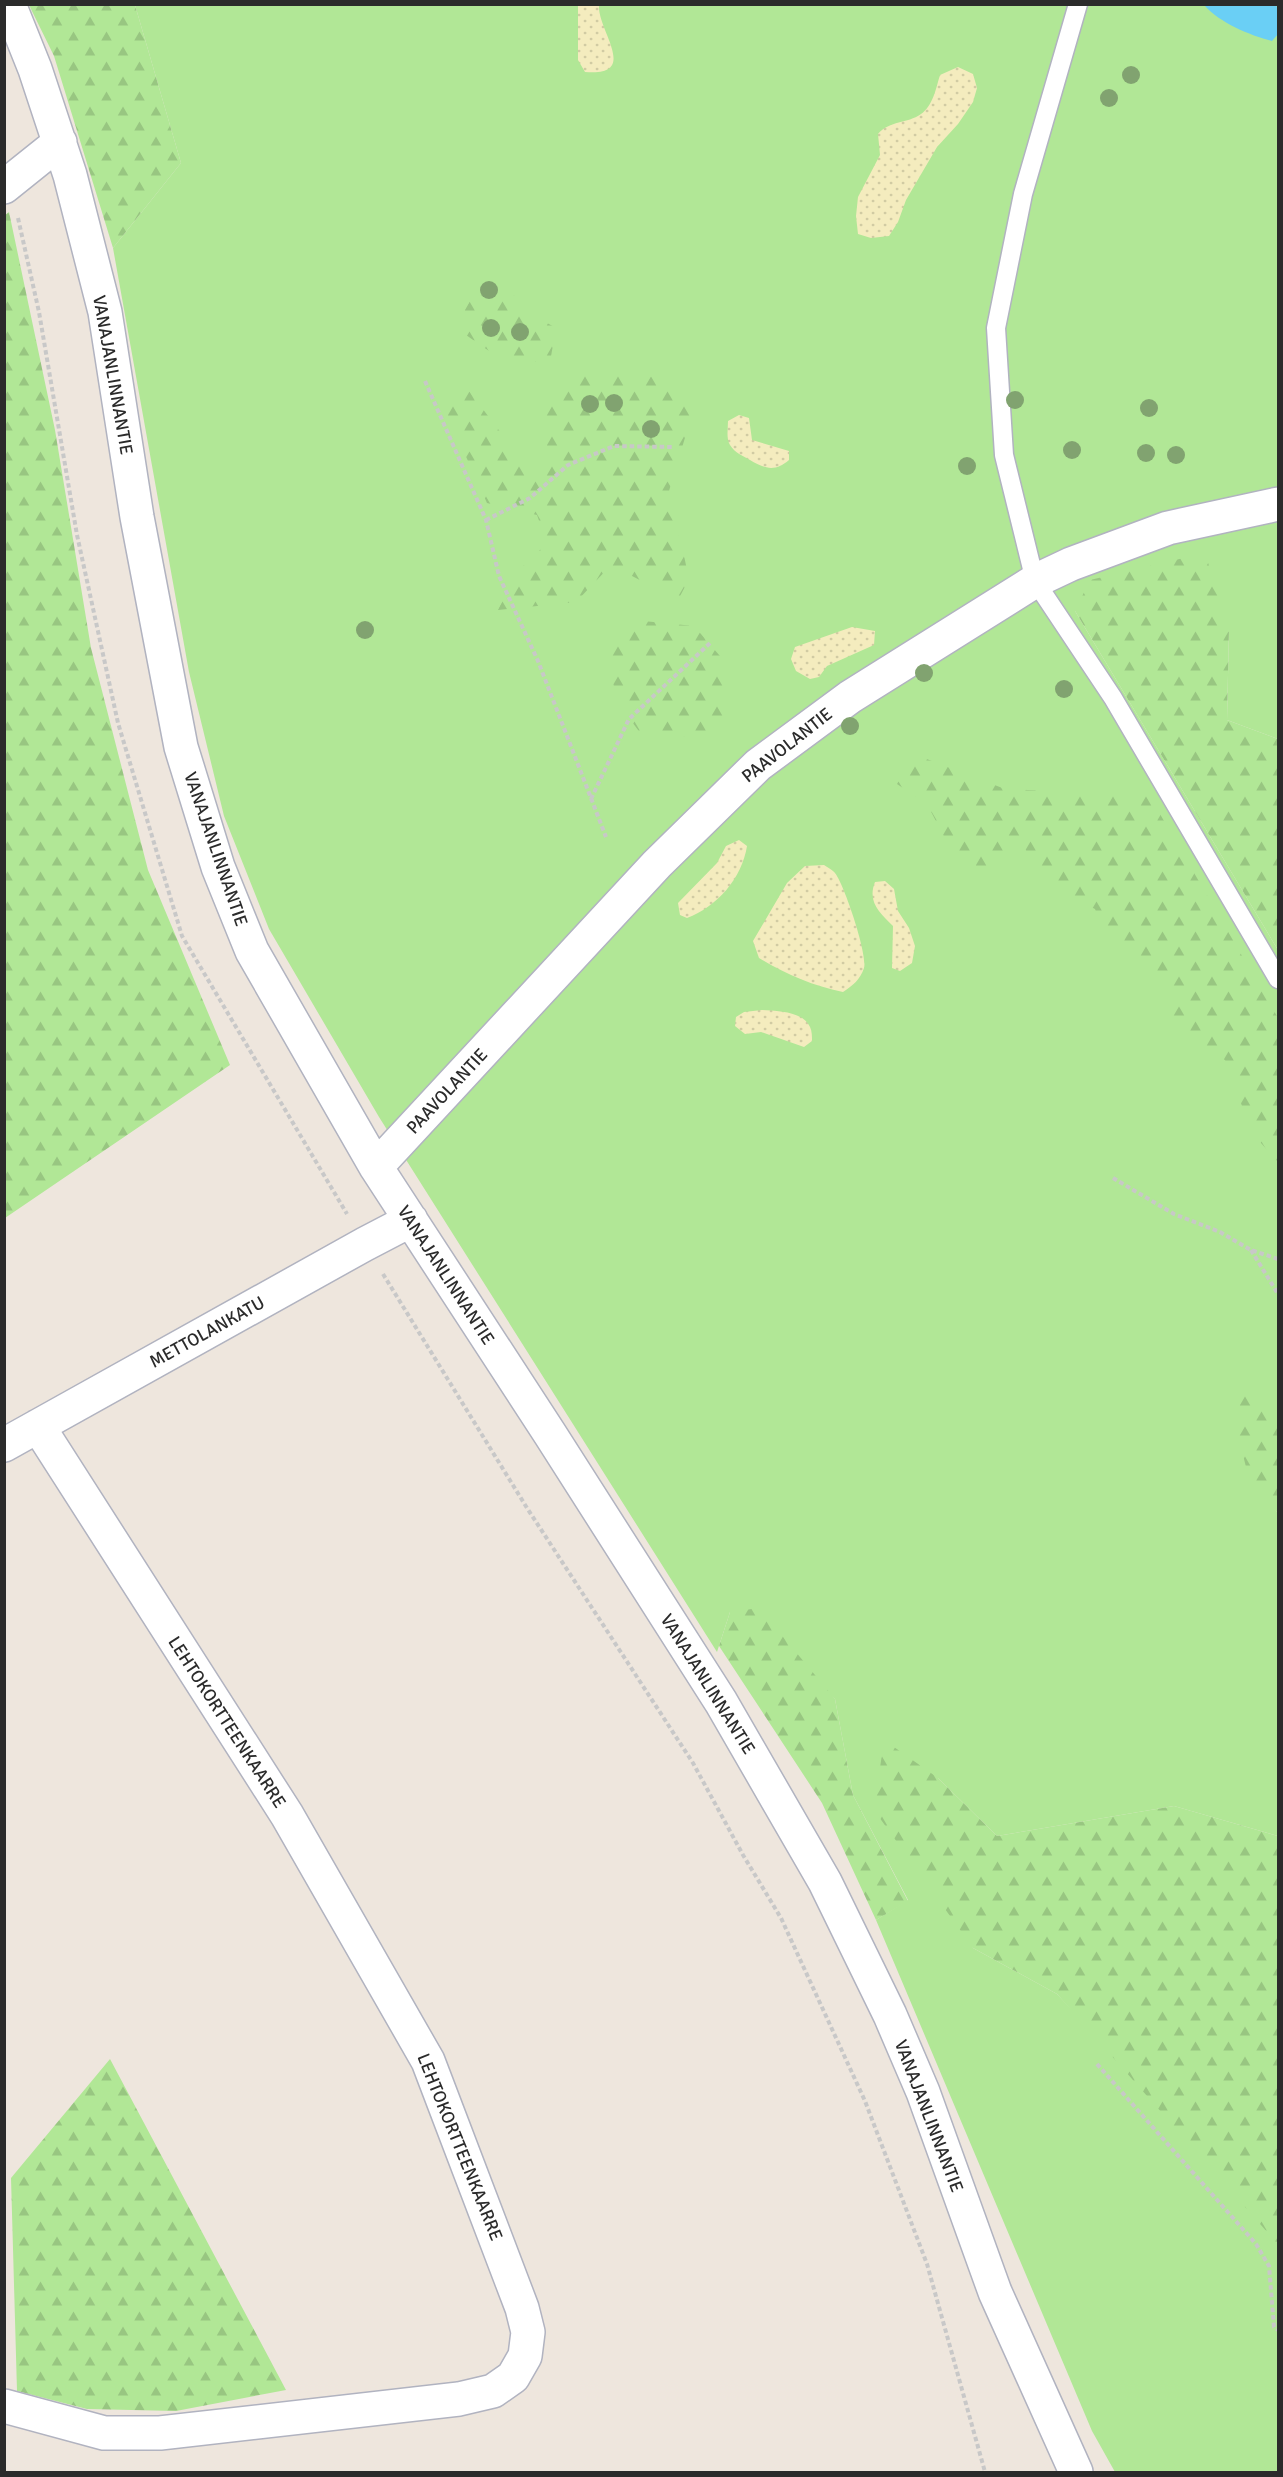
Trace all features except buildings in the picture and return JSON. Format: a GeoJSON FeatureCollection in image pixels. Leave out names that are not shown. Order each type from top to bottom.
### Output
{"type":"FeatureCollection","features":[{"type":"Feature","properties":{"kind":"street","name":"VANAJANLINNANTIE"},"geometry":{"type":"LineString","coordinates":[[9,4],[35,69],[60,142],[105,312],[137,517],[184,758],[218,867],[252,951],[376,1167],[721,1702],[825,1882],[890,2015],[923,2092],[994,2292],[1076,2472]]}},
{"type":"Feature","properties":{"kind":"street"},"geometry":{"type":"LineString","coordinates":[[4,187],[60,142]]}},
{"type":"Feature","properties":{"kind":"street","name":"PAAVOLANTIE"},"geometry":{"type":"LineString","coordinates":[[376,1167],[657,864],[758,765],[850,697],[1035,581],[1071,564],[1168,528],[1278,504]]}},
{"type":"Feature","properties":{"kind":"street","name":"METTOLANKATU"},"geometry":{"type":"LineString","coordinates":[[4,1445],[411,1220]]}},
{"type":"Feature","properties":{"kind":"street","name":"LEHTOKORTTEENKAARRE"},"geometry":{"type":"LineString","coordinates":[[4,2406],[104,2433],[160,2433],[459,2399],[493,2391],[513,2377],[525,2356],[528,2332],[522,2308],[428,2061],[287,1815],[38,1426]]}},
{"type":"Feature","properties":{"kind":"lane"},"geometry":{"type":"LineString","coordinates":[[1078,4],[1023,194],[996,328],[1004,455],[1035,581],[1113,698],[1278,979]]}},
{"type":"Feature","properties":{"kind":"path"},"geometry":{"type":"LineString","coordinates":[[425,381],[486,520],[499,576],[538,661],[606,837]]}},
{"type":"Feature","properties":{"kind":"path"},"geometry":{"type":"LineString","coordinates":[[486,520],[530,498],[568,465],[614,446],[672,447]]}},
{"type":"Feature","properties":{"kind":"path"},"geometry":{"type":"LineString","coordinates":[[591,799],[629,719],[710,643]]}},
{"type":"Feature","properties":{"kind":"path"},"geometry":{"type":"LineString","coordinates":[[1113,1178],[1174,1214],[1220,1232],[1251,1250],[1278,1259]]}},
{"type":"Feature","properties":{"kind":"path"},"geometry":{"type":"LineString","coordinates":[[1251,1250],[1278,1293]]}},
{"type":"Feature","properties":{"kind":"path"},"geometry":{"type":"LineString","coordinates":[[1098,2064],[1256,2244],[1269,2266],[1274,2326],[1278,2330]]}},
{"type":"Feature","properties":{"kind":"green space"},"geometry":{"type":"Polygon","coordinates":[[[29,5],[135,5],[181,163],[113,248],[54,56],[29,5]]]}},
{"type":"Feature","properties":{"kind":"green space"},"geometry":{"type":"Polygon","coordinates":[[[135,5],[1278,5],[1278,739],[1227,720],[1229,630],[1075,611],[1278,950],[1278,1451],[1273,1508],[1278,1513],[1278,1836],[1174,1806],[997,1836],[938,1778],[973,1948],[1057,1994],[1278,2230],[1278,2472],[1115,2472],[1092,2431],[876,1920],[908,1900],[853,1795],[835,1699],[730,1612],[717,1652],[379,1117],[269,929],[224,816],[189,672],[113,248],[181,163],[135,5]]]}},
{"type":"Feature","properties":{"kind":"green space"},"geometry":{"type":"Polygon","coordinates":[[[9,212],[55,430],[91,648],[148,870],[230,1065],[5,1218],[4,216],[9,212]]]}},
{"type":"Feature","properties":{"kind":"green space"},"geometry":{"type":"Polygon","coordinates":[[[486,273],[513,294],[524,310],[556,328],[550,362],[505,362],[466,335],[465,310],[486,273]]]}},
{"type":"Feature","properties":{"kind":"green space"},"geometry":{"type":"Polygon","coordinates":[[[583,375],[669,377],[693,411],[666,501],[681,542],[689,579],[678,600],[611,565],[576,602],[498,610],[515,574],[547,543],[537,515],[487,503],[444,408],[469,391],[533,475],[549,467],[543,401],[583,375]]]}},
{"type":"Feature","properties":{"kind":"green space"},"geometry":{"type":"Polygon","coordinates":[[[1205,553],[1229,630],[1227,720],[1278,739],[1278,950],[1075,611],[1090,580],[1205,553]]]}},
{"type":"Feature","properties":{"kind":"green space"},"geometry":{"type":"Polygon","coordinates":[[[633,620],[694,626],[726,663],[729,726],[693,737],[641,734],[621,707],[602,651],[633,620]]]}},
{"type":"Feature","properties":{"kind":"green space"},"geometry":{"type":"Polygon","coordinates":[[[911,753],[1005,789],[1149,795],[1278,1018],[1278,1162],[1252,1133],[1225,1060],[1166,1024],[1173,990],[1106,938],[1095,909],[1049,885],[1021,843],[983,871],[949,846],[927,804],[891,780],[911,753]]]}},
{"type":"Feature","properties":{"kind":"green space"},"geometry":{"type":"Polygon","coordinates":[[[1243,1393],[1278,1418],[1278,1513],[1252,1491],[1235,1423],[1243,1393]]]}},
{"type":"Feature","properties":{"kind":"green space"},"geometry":{"type":"Polygon","coordinates":[[[759,1608],[835,1699],[853,1795],[908,1901],[876,1920],[822,1803],[719,1646],[730,1612],[759,1608]]]}},
{"type":"Feature","properties":{"kind":"green space"},"geometry":{"type":"Polygon","coordinates":[[[884,1740],[938,1778],[997,1836],[1174,1806],[1278,1836],[1278,2241],[1276,2242],[1057,1994],[973,1948],[874,1810],[884,1740]]]}},
{"type":"Feature","properties":{"kind":"green space"},"geometry":{"type":"Polygon","coordinates":[[[110,2059],[286,2390],[176,2411],[87,2409],[17,2391],[11,2178],[110,2059]]]}},
{"type":"Feature","properties":{"kind":"sand"},"geometry":{"type":"Polygon","coordinates":[[[578,5],[599,5],[614,60],[611,67],[602,72],[585,72],[578,60],[578,5]]]}},
{"type":"Feature","properties":{"kind":"sand"},"geometry":{"type":"Polygon","coordinates":[[[958,67],[973,74],[977,88],[973,102],[958,124],[937,147],[906,200],[898,222],[889,236],[871,238],[858,234],[856,216],[858,197],[880,155],[878,134],[888,126],[916,117],[925,111],[931,102],[940,75],[958,67]]]}},
{"type":"Feature","properties":{"kind":"sand"},"geometry":{"type":"Polygon","coordinates":[[[739,415],[749,418],[752,440],[789,451],[789,460],[770,468],[755,463],[734,450],[728,439],[728,421],[739,415]]]}},
{"type":"Feature","properties":{"kind":"sand"},"geometry":{"type":"Polygon","coordinates":[[[852,627],[875,631],[874,645],[827,666],[819,677],[810,679],[796,671],[791,659],[795,647],[852,627]]]}},
{"type":"Feature","properties":{"kind":"sand"},"geometry":{"type":"Polygon","coordinates":[[[739,840],[747,846],[734,880],[708,907],[687,918],[680,915],[678,903],[717,863],[726,846],[739,840]]]}},
{"type":"Feature","properties":{"kind":"sand"},"geometry":{"type":"Polygon","coordinates":[[[824,865],[835,873],[844,891],[859,935],[864,961],[864,968],[860,976],[843,992],[810,983],[769,964],[759,958],[753,941],[787,883],[805,866],[824,865]]]}},
{"type":"Feature","properties":{"kind":"sand"},"geometry":{"type":"Polygon","coordinates":[[[885,881],[894,889],[898,911],[909,928],[915,946],[912,963],[900,971],[892,968],[893,926],[876,907],[873,895],[875,882],[885,881]]]}},
{"type":"Feature","properties":{"kind":"sand"},"geometry":{"type":"Polygon","coordinates":[[[762,1010],[789,1013],[802,1018],[810,1027],[812,1041],[804,1047],[761,1032],[745,1034],[735,1026],[736,1017],[744,1012],[762,1010]]]}},
{"type":"Feature","properties":{"kind":"water"},"geometry":{"type":"Polygon","coordinates":[[[1204,5],[1276,5],[1278,34],[1272,41],[1235,28],[1204,5]]]}}]}
